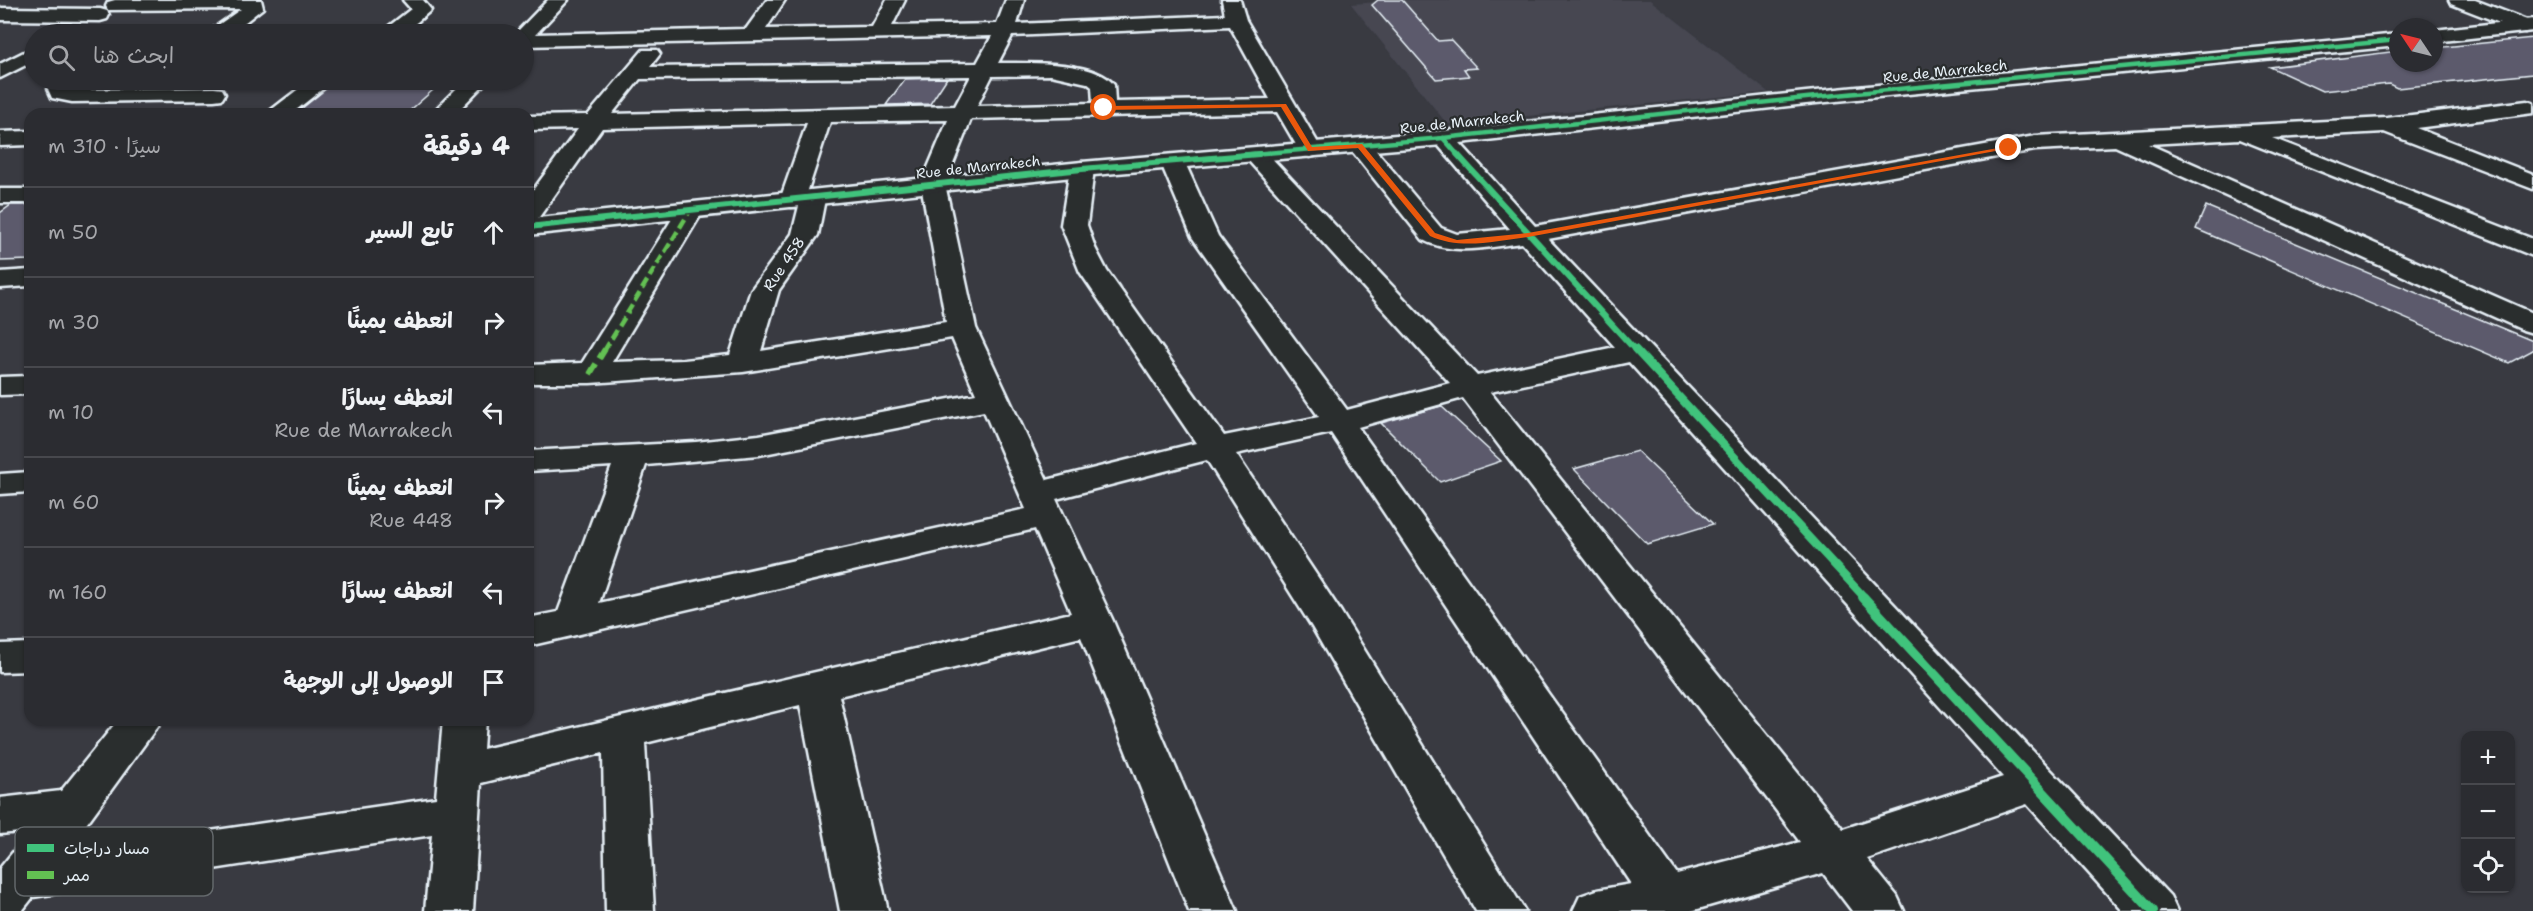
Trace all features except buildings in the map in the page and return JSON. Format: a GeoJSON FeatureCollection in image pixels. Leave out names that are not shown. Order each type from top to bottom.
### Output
{"type":"FeatureCollection","features":[{"type":"Feature","properties":{"kind":"street"},"geometry":{"type":"LineString","coordinates":[[404,24],[422,10],[412,0]]}},
{"type":"Feature","properties":{"kind":"street"},"geometry":{"type":"LineString","coordinates":[[534,24],[559,0]]}},
{"type":"Feature","properties":{"kind":"street"},"geometry":{"type":"LineString","coordinates":[[752,35],[776,0]]}},
{"type":"Feature","properties":{"kind":"street"},"geometry":{"type":"LineString","coordinates":[[879,33],[896,0]]}},
{"type":"Feature","properties":{"kind":"street"},"geometry":{"type":"LineString","coordinates":[[1016,0],[1005,30],[963,111],[933,184],[962,328],[1094,621],[1213,911]]}},
{"type":"Feature","properties":{"kind":"street"},"geometry":{"type":"LineString","coordinates":[[1231,0],[1236,20],[1310,150]]}},
{"type":"Feature","properties":{"kind":"street"},"geometry":{"type":"LineString","coordinates":[[2458,0],[2529,26]]}},
{"type":"Feature","properties":{"kind":"street"},"geometry":{"type":"LineString","coordinates":[[0,14],[113,7],[254,3],[254,9],[232,24]]}},
{"type":"Feature","properties":{"kind":"street"},"geometry":{"type":"LineString","coordinates":[[83,24],[113,7]]}},
{"type":"Feature","properties":{"kind":"street"},"geometry":{"type":"LineString","coordinates":[[534,40],[1005,30],[1236,20]]}},
{"type":"Feature","properties":{"kind":"street"},"geometry":{"type":"LineString","coordinates":[[2443,35],[2529,26]]}},
{"type":"Feature","properties":{"kind":"street"},"geometry":{"type":"LineString","coordinates":[[534,218],[596,120],[663,37]]}},
{"type":"Feature","properties":{"kind":"street","name":"Rue de Marrakech"},"geometry":{"type":"LineString","coordinates":[[534,226],[803,200],[933,184],[1443,138],[1794,99],[2389,41]]}},
{"type":"Feature","properties":{"kind":"street"},"geometry":{"type":"LineString","coordinates":[[0,54],[24,53]]}},
{"type":"Feature","properties":{"kind":"street"},"geometry":{"type":"LineString","coordinates":[[0,72],[24,59]]}},
{"type":"Feature","properties":{"kind":"street"},"geometry":{"type":"LineString","coordinates":[[637,72],[1051,69],[1094,78],[1103,86],[1104,108]]}},
{"type":"Feature","properties":{"kind":"street"},"geometry":{"type":"LineString","coordinates":[[59,90],[60,93],[72,96],[214,94]]}},
{"type":"Feature","properties":{"kind":"street"},"geometry":{"type":"LineString","coordinates":[[194,108],[220,90]]}},
{"type":"Feature","properties":{"kind":"street"},"geometry":{"type":"LineString","coordinates":[[285,108],[309,90]]}},
{"type":"Feature","properties":{"kind":"street"},"geometry":{"type":"LineString","coordinates":[[448,108],[467,90]]}},
{"type":"Feature","properties":{"kind":"street"},"geometry":{"type":"LineString","coordinates":[[534,123],[1283,105]]}},
{"type":"Feature","properties":{"kind":"street"},"geometry":{"type":"LineString","coordinates":[[1360,146],[1432,234],[1446,241],[1457,242],[1528,235],[2035,143],[2386,125],[2501,112],[2530,116]]}},
{"type":"Feature","properties":{"kind":"street","name":"Rue 458"},"geometry":{"type":"LineString","coordinates":[[743,363],[765,290],[805,235],[803,200],[821,116]]}},
{"type":"Feature","properties":{"kind":"street"},"geometry":{"type":"LineString","coordinates":[[2386,125],[2533,182]]}},
{"type":"Feature","properties":{"kind":"street"},"geometry":{"type":"LineString","coordinates":[[2241,134],[2533,248]]}},
{"type":"Feature","properties":{"kind":"street"},"geometry":{"type":"LineString","coordinates":[[0,139],[24,138]]}},
{"type":"Feature","properties":{"kind":"street"},"geometry":{"type":"LineString","coordinates":[[1443,138],[1528,235],[2152,911]]}},
{"type":"Feature","properties":{"kind":"street"},"geometry":{"type":"LineString","coordinates":[[2115,138],[2531,322]]}},
{"type":"Feature","properties":{"kind":"street"},"geometry":{"type":"LineString","coordinates":[[1256,155],[1383,290],[1470,387],[1880,911]]}},
{"type":"Feature","properties":{"kind":"street"},"geometry":{"type":"LineString","coordinates":[[1173,163],[1205,237],[1339,422],[1701,899]]}},
{"type":"Feature","properties":{"kind":"street"},"geometry":{"type":"LineString","coordinates":[[1082,170],[1074,225],[1094,272],[1216,448],[1327,621],[1501,911]]}},
{"type":"Feature","properties":{"kind":"street"},"geometry":{"type":"LineString","coordinates":[[0,196],[24,196]]}},
{"type":"Feature","properties":{"kind":"street"},"geometry":{"type":"LineString","coordinates":[[590,374],[690,211]]}},
{"type":"Feature","properties":{"kind":"street"},"geometry":{"type":"LineString","coordinates":[[0,280],[24,278]]}},
{"type":"Feature","properties":{"kind":"street"},"geometry":{"type":"LineString","coordinates":[[534,374],[590,374],[743,363],[962,328]]}},
{"type":"Feature","properties":{"kind":"street"},"geometry":{"type":"LineString","coordinates":[[534,630],[1041,504],[1216,448],[1339,422],[1470,387],[1636,351]]}},
{"type":"Feature","properties":{"kind":"street"},"geometry":{"type":"LineString","coordinates":[[0,386],[24,385]]}},
{"type":"Feature","properties":{"kind":"street"},"geometry":{"type":"LineString","coordinates":[[534,461],[632,457],[759,445],[994,400]]}},
{"type":"Feature","properties":{"kind":"street"},"geometry":{"type":"LineString","coordinates":[[574,620],[632,457]]}},
{"type":"Feature","properties":{"kind":"street"},"geometry":{"type":"LineString","coordinates":[[213,847],[458,792],[623,732],[1094,621]]}},
{"type":"Feature","properties":{"kind":"street"},"geometry":{"type":"LineString","coordinates":[[0,658],[24,657]]}},
{"type":"Feature","properties":{"kind":"street"},"geometry":{"type":"LineString","coordinates":[[817,687],[864,911]]}},
{"type":"Feature","properties":{"kind":"street"},"geometry":{"type":"LineString","coordinates":[[60,827],[136,726]]}},
{"type":"Feature","properties":{"kind":"street"},"geometry":{"type":"LineString","coordinates":[[449,911],[464,726]]}},
{"type":"Feature","properties":{"kind":"street"},"geometry":{"type":"LineString","coordinates":[[623,732],[630,911]]}},
{"type":"Feature","properties":{"kind":"street"},"geometry":{"type":"LineString","coordinates":[[1597,911],[1701,899],[2036,783]]}},
{"type":"Feature","properties":{"kind":"street"},"geometry":{"type":"LineString","coordinates":[[0,816],[74,808]]}},
{"type":"Feature","properties":{"kind":"shaded area"},"geometry":{"type":"Polygon","coordinates":[[[1407,0],[1650,0],[1768,92],[1447,124],[1351,4],[1407,0]]]}},
{"type":"Feature","properties":{"kind":"marked path"},"geometry":{"type":"LineString","coordinates":[[590,374],[690,211]]}},
{"type":"Feature","properties":{"kind":"cycle path"},"geometry":{"type":"LineString","coordinates":[[534,226],[1082,169],[1443,138],[1806,98],[2389,41]]}},
{"type":"Feature","properties":{"kind":"cycle path"},"geometry":{"type":"LineString","coordinates":[[1443,138],[1529,235],[2153,911]]}},
{"type":"Feature","properties":{"kind":"route"},"geometry":{"type":"LineString","coordinates":[[1104,108],[1283,105],[1310,150],[1360,146],[1432,234],[1446,241],[1457,242],[1528,235],[2009,148]]}}]}
